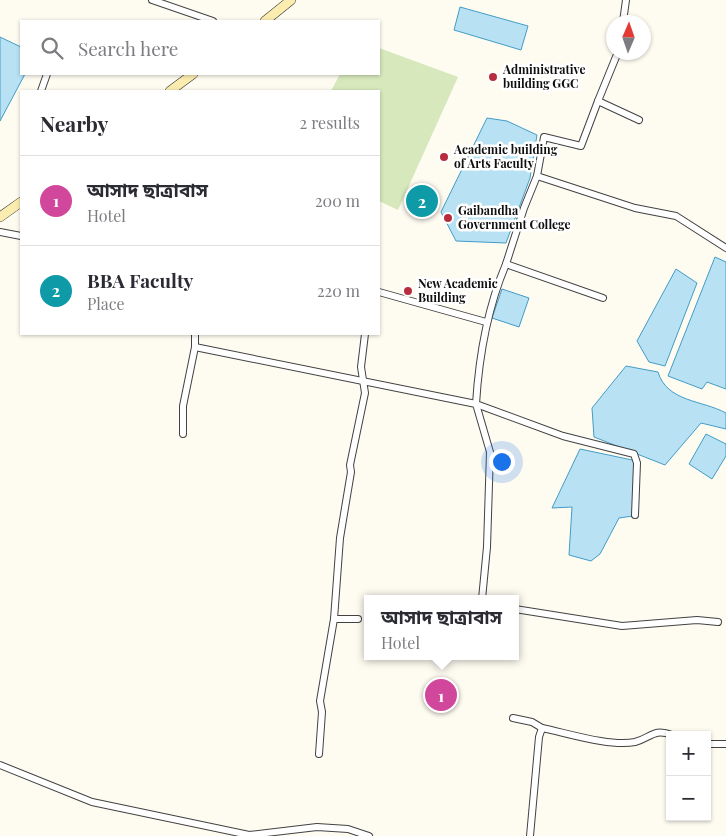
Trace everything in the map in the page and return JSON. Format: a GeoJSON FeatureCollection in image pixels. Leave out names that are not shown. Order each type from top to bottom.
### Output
{"type":"FeatureCollection","features":[{"type":"Feature","properties":{"kind":"main road"},"geometry":{"type":"LineString","coordinates":[[266,20],[291,0]]}},
{"type":"Feature","properties":{"kind":"main road"},"geometry":{"type":"LineString","coordinates":[[171,90],[193,75]]}},
{"type":"Feature","properties":{"kind":"main road"},"geometry":{"type":"LineString","coordinates":[[0,217],[20,203]]}},
{"type":"Feature","properties":{"kind":"street"},"geometry":{"type":"LineString","coordinates":[[152,0],[210,20]]}},
{"type":"Feature","properties":{"kind":"street"},"geometry":{"type":"LineString","coordinates":[[624,15],[626,0]]}},
{"type":"Feature","properties":{"kind":"street"},"geometry":{"type":"LineString","coordinates":[[482,595],[490,452],[476,404],[478,365],[486,322],[524,208],[537,176],[544,137],[581,146],[615,60]]}},
{"type":"Feature","properties":{"kind":"street"},"geometry":{"type":"LineString","coordinates":[[41,90],[47,75]]}},
{"type":"Feature","properties":{"kind":"street"},"geometry":{"type":"LineString","coordinates":[[598,101],[638,120]]}},
{"type":"Feature","properties":{"kind":"street"},"geometry":{"type":"LineString","coordinates":[[537,176],[635,208],[676,216],[726,248]]}},
{"type":"Feature","properties":{"kind":"street"},"geometry":{"type":"LineString","coordinates":[[0,232],[20,236]]}},
{"type":"Feature","properties":{"kind":"street"},"geometry":{"type":"LineString","coordinates":[[506,264],[603,298]]}},
{"type":"Feature","properties":{"kind":"street"},"geometry":{"type":"LineString","coordinates":[[380,292],[486,322]]}},
{"type":"Feature","properties":{"kind":"street"},"geometry":{"type":"LineString","coordinates":[[183,434],[183,406],[196,347],[195,335]]}},
{"type":"Feature","properties":{"kind":"street"},"geometry":{"type":"LineString","coordinates":[[319,754],[322,712],[320,701],[334,619],[340,538],[351,472],[350,465],[365,393],[361,367],[365,335]]}},
{"type":"Feature","properties":{"kind":"street"},"geometry":{"type":"LineString","coordinates":[[196,347],[476,404],[563,436],[634,454],[638,462],[635,515]]}},
{"type":"Feature","properties":{"kind":"street"},"geometry":{"type":"LineString","coordinates":[[519,610],[622,626],[697,620],[718,622]]}},
{"type":"Feature","properties":{"kind":"street"},"geometry":{"type":"LineString","coordinates":[[334,619],[358,620]]}},
{"type":"Feature","properties":{"kind":"street"},"geometry":{"type":"LineString","coordinates":[[513,718],[532,722],[542,728],[613,742],[636,742],[648,735],[663,731],[666,732]]}},
{"type":"Feature","properties":{"kind":"street"},"geometry":{"type":"LineString","coordinates":[[530,836],[539,737],[542,728]]}},
{"type":"Feature","properties":{"kind":"street"},"geometry":{"type":"LineString","coordinates":[[711,744],[726,744]]}},
{"type":"Feature","properties":{"kind":"street"},"geometry":{"type":"LineString","coordinates":[[0,764],[92,802],[249,835],[317,827],[348,829],[369,836]]}},
{"type":"Feature","properties":{"kind":"green space"},"geometry":{"type":"Polygon","coordinates":[[[380,48],[458,77],[398,210],[380,201],[380,90],[332,90],[339,75],[380,75],[380,48]]]}},
{"type":"Feature","properties":{"kind":"water"},"geometry":{"type":"Polygon","coordinates":[[[460,7],[528,26],[521,50],[454,30],[460,7]]]}},
{"type":"Feature","properties":{"kind":"water"},"geometry":{"type":"Polygon","coordinates":[[[0,37],[20,47],[20,75],[24,75],[0,121],[0,37]]]}},
{"type":"Feature","properties":{"kind":"water"},"geometry":{"type":"Polygon","coordinates":[[[487,118],[507,121],[537,135],[530,178],[506,243],[456,241],[441,212],[487,118]]]}},
{"type":"Feature","properties":{"kind":"water"},"geometry":{"type":"Polygon","coordinates":[[[715,257],[726,262],[726,389],[707,382],[702,389],[668,376],[715,257]]]}},
{"type":"Feature","properties":{"kind":"water"},"geometry":{"type":"Polygon","coordinates":[[[676,269],[697,283],[665,366],[649,362],[637,341],[676,269]]]}},
{"type":"Feature","properties":{"kind":"water"},"geometry":{"type":"Polygon","coordinates":[[[502,289],[529,298],[519,327],[492,318],[502,289]]]}},
{"type":"Feature","properties":{"kind":"water"},"geometry":{"type":"Polygon","coordinates":[[[626,366],[658,372],[663,382],[677,395],[726,413],[726,429],[701,423],[665,465],[594,437],[592,408],[626,366]]]}},
{"type":"Feature","properties":{"kind":"water"},"geometry":{"type":"Polygon","coordinates":[[[706,434],[726,444],[726,456],[712,479],[689,464],[706,434]]]}},
{"type":"Feature","properties":{"kind":"water"},"geometry":{"type":"Polygon","coordinates":[[[580,449],[637,461],[633,516],[619,518],[600,554],[591,561],[569,555],[572,507],[552,508],[580,449]]]}},
{"type":"Feature","properties":{"kind":"place","name":"Administrative building GGC"},"geometry":{"type":"Point","coordinates":[493,77]}},
{"type":"Feature","properties":{"kind":"place","name":"Academic building of Arts Faculty"},"geometry":{"type":"Point","coordinates":[444,157]}},
{"type":"Feature","properties":{"kind":"place","name":"BBA Faculty"},"geometry":{"type":"Point","coordinates":[422,201]}},
{"type":"Feature","properties":{"kind":"place","name":"Gaibandha Government College"},"geometry":{"type":"Point","coordinates":[448,218]}},
{"type":"Feature","properties":{"kind":"place","name":"New Academic Building"},"geometry":{"type":"Point","coordinates":[408,291]}},
{"type":"Feature","properties":{"kind":"place","name":"আসাদ ছাত্রাবাস"},"geometry":{"type":"Point","coordinates":[441,695]}}]}
